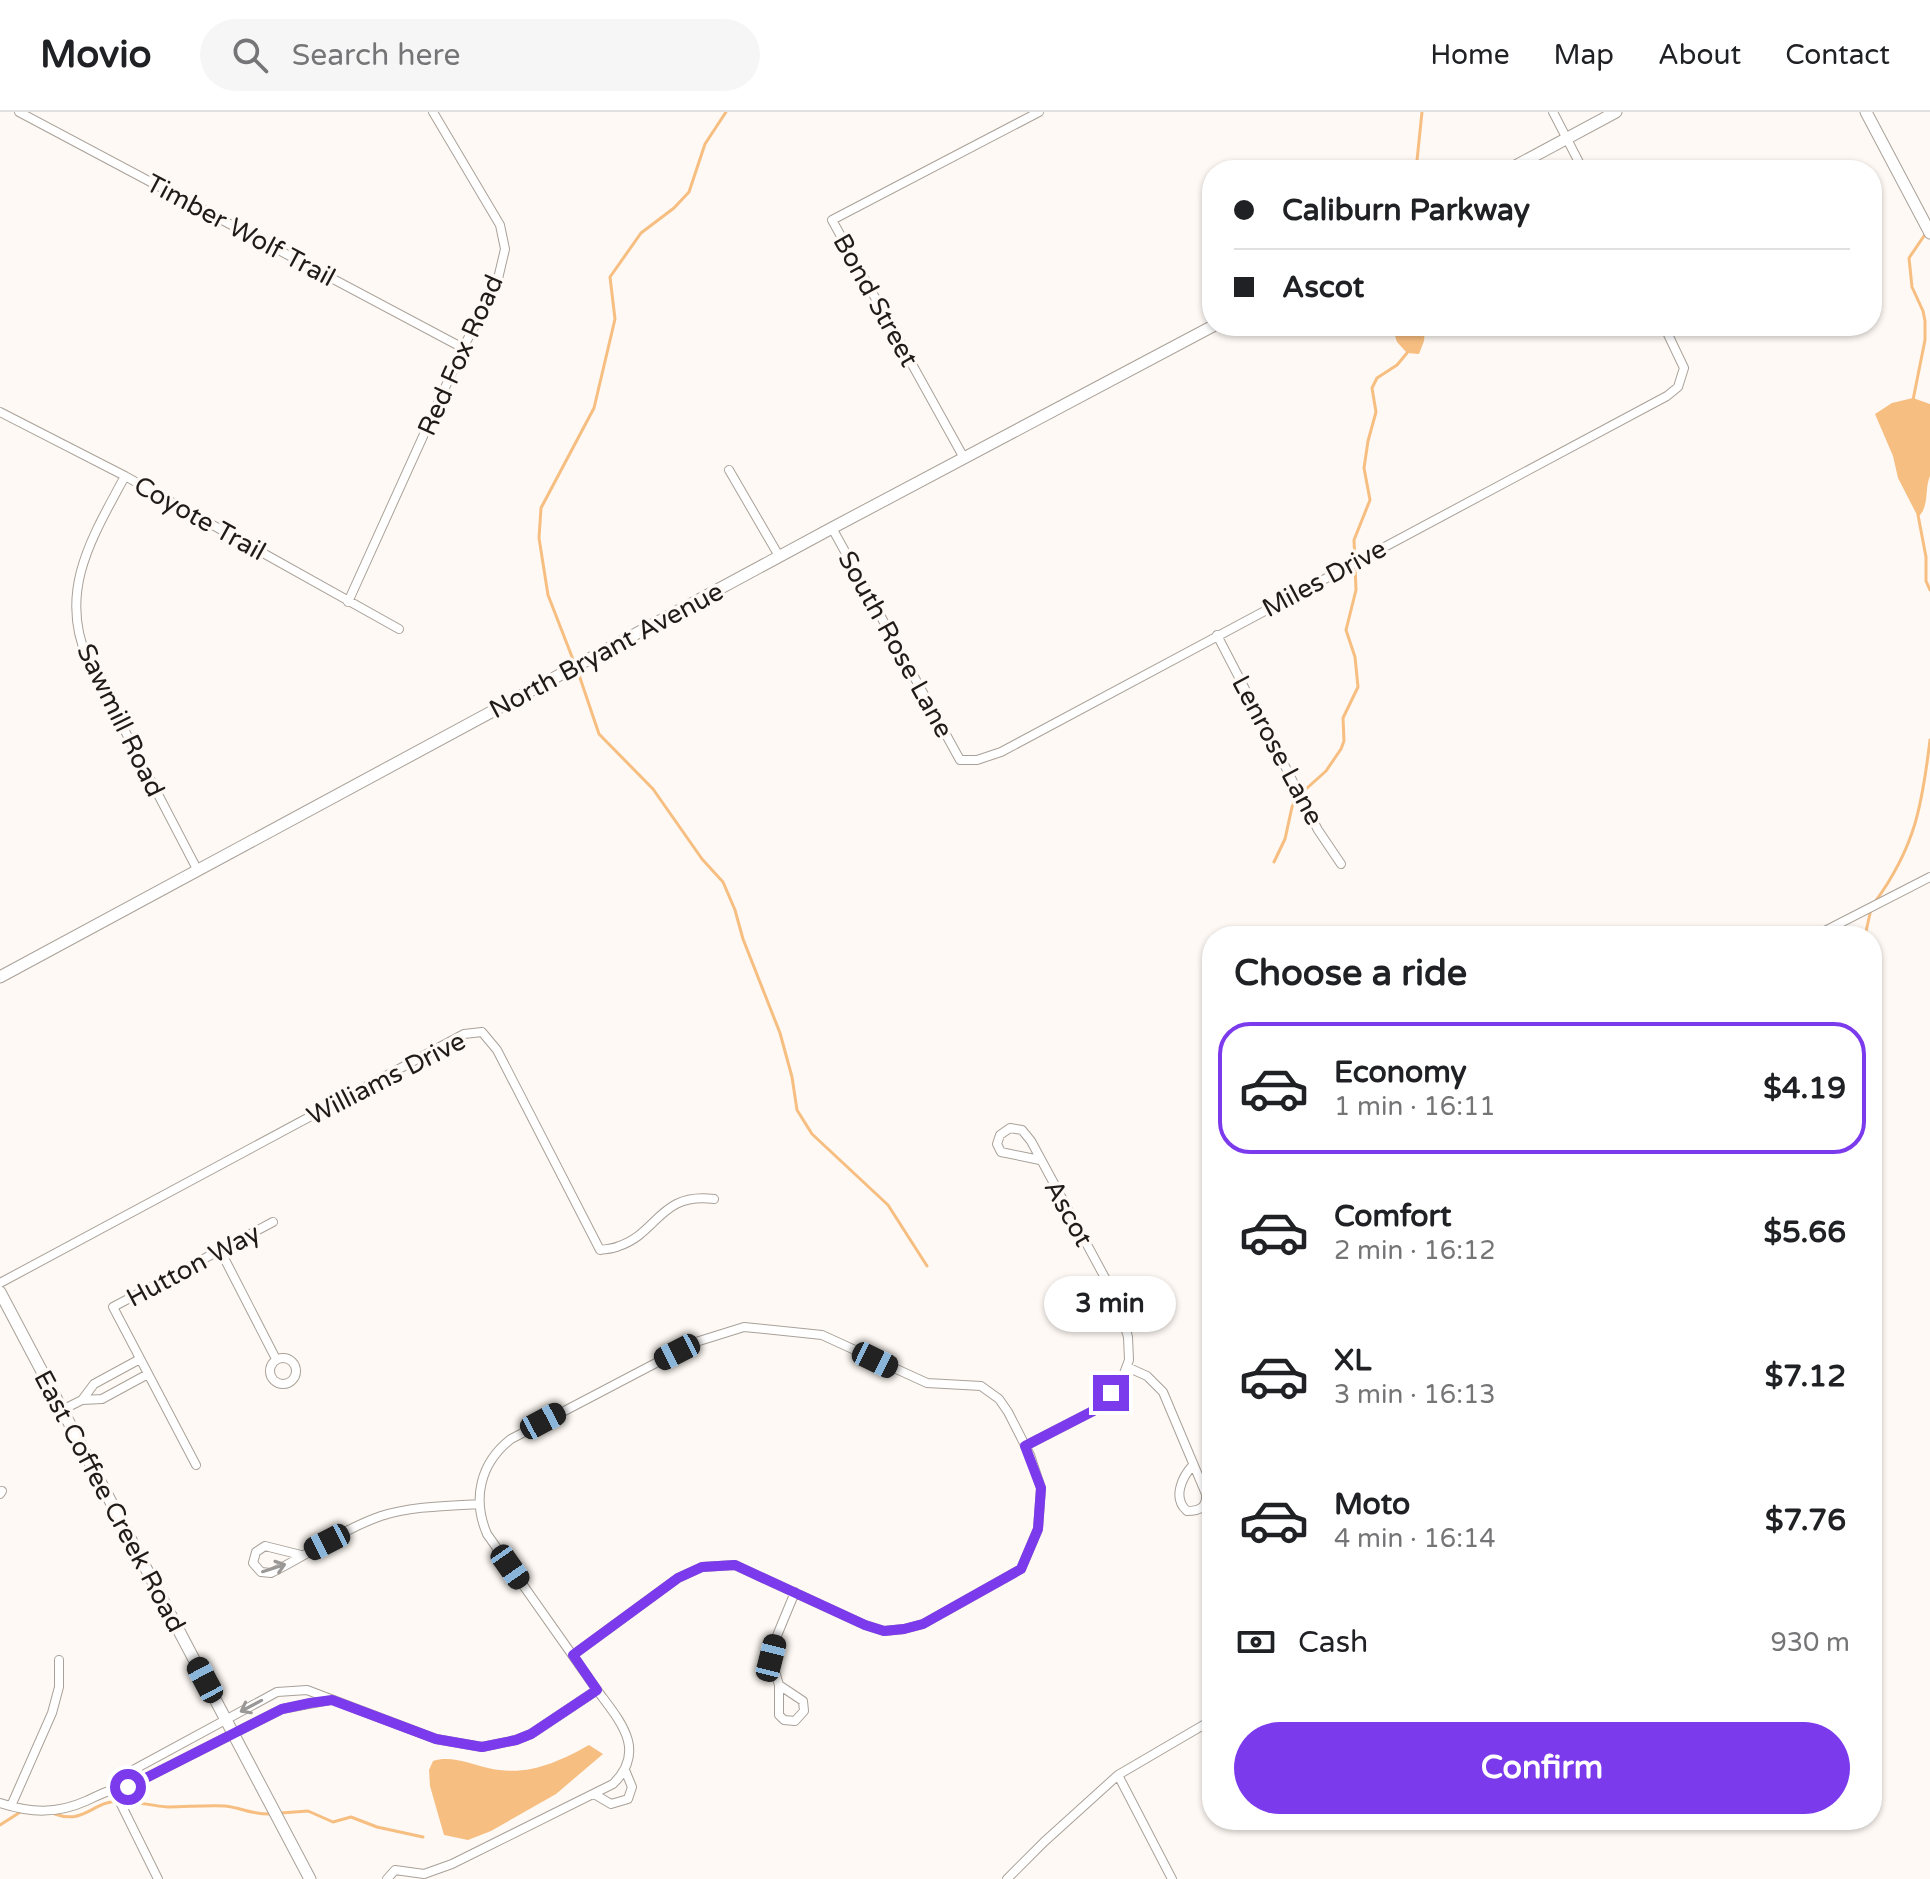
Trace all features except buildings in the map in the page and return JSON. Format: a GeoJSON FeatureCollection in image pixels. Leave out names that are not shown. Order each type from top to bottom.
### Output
{"type":"FeatureCollection","features":[{"type":"Feature","properties":{"kind":"street","name":"Timber Wolf Trail"},"geometry":{"type":"LineString","coordinates":[[19,112],[463,348]]}},
{"type":"Feature","properties":{"kind":"street","name":"Red Fox Road"},"geometry":{"type":"LineString","coordinates":[[348,602],[463,348],[497,283],[505,244],[500,225],[433,112]]}},
{"type":"Feature","properties":{"kind":"street","name":"Bond Street"},"geometry":{"type":"LineString","coordinates":[[964,458],[832,220],[1039,112]]}},
{"type":"Feature","properties":{"kind":"street"},"geometry":{"type":"LineString","coordinates":[[1553,112],[1578,160]]}},
{"type":"Feature","properties":{"kind":"street"},"geometry":{"type":"LineString","coordinates":[[1527,160],[1616,112]]}},
{"type":"Feature","properties":{"kind":"street"},"geometry":{"type":"LineString","coordinates":[[1866,112],[1930,233]]}},
{"type":"Feature","properties":{"kind":"street","name":"North Bryant Avenue"},"geometry":{"type":"LineString","coordinates":[[0,977],[779,556],[1202,332]]}},
{"type":"Feature","properties":{"kind":"street","name":"Miles Drive"},"geometry":{"type":"LineString","coordinates":[[960,760],[977,760],[1001,752],[1667,396],[1678,387],[1684,368],[1669,336]]}},
{"type":"Feature","properties":{"kind":"street","name":"Coyote Trail"},"geometry":{"type":"LineString","coordinates":[[0,412],[125,476],[399,629]]}},
{"type":"Feature","properties":{"kind":"street"},"geometry":{"type":"LineString","coordinates":[[729,470],[779,556]]}},
{"type":"Feature","properties":{"kind":"street","name":"Sawmill Road"},"geometry":{"type":"LineString","coordinates":[[125,476],[87,547],[78,584],[77,623],[88,660],[198,871]]}},
{"type":"Feature","properties":{"kind":"street","name":"South Rose Lane"},"geometry":{"type":"LineString","coordinates":[[832,528],[960,760]]}},
{"type":"Feature","properties":{"kind":"street","name":"Lenrose Lane"},"geometry":{"type":"LineString","coordinates":[[1217,635],[1318,830],[1341,864]]}},
{"type":"Feature","properties":{"kind":"street"},"geometry":{"type":"LineString","coordinates":[[1834,926],[1930,877]]}},
{"type":"Feature","properties":{"kind":"street","name":"Williams Drive"},"geometry":{"type":"LineString","coordinates":[[0,1283],[464,1034],[474,1032],[482,1032],[497,1050],[600,1250],[620,1246],[640,1233],[661,1212],[677,1203],[714,1199]]}},
{"type":"Feature","properties":{"kind":"street","name":"Ascot"},"geometry":{"type":"LineString","coordinates":[[1040,1160],[1001,1152],[997,1144],[1000,1135],[1010,1128],[1022,1130],[1040,1160],[1117,1300],[1128,1337],[1127,1367]]}},
{"type":"Feature","properties":{"kind":"street","name":"Hutton Way"},"geometry":{"type":"LineString","coordinates":[[140,1359],[113,1307],[273,1222]]}},
{"type":"Feature","properties":{"kind":"street"},"geometry":{"type":"LineString","coordinates":[[220,1250],[276,1359]]}},
{"type":"Feature","properties":{"kind":"street","name":"East Coffee Creek Road"},"geometry":{"type":"LineString","coordinates":[[1,1296],[310,1879]]}},
{"type":"Feature","properties":{"kind":"street"},"geometry":{"type":"LineString","coordinates":[[387,1879],[395,1870],[422,1876],[499,1843],[613,1784],[625,1770],[629,1753],[628,1737],[620,1722],[487,1534],[479,1504],[480,1485],[486,1466],[511,1439],[696,1342],[744,1327],[822,1335],[927,1383],[981,1386],[999,1399],[1025,1446],[1041,1488],[1038,1529],[1021,1569],[923,1624],[884,1631],[735,1565],[702,1567],[678,1578],[573,1655]]}},
{"type":"Feature","properties":{"kind":"street"},"geometry":{"type":"LineString","coordinates":[[82,1400],[94,1384],[140,1359],[196,1465]]}},
{"type":"Feature","properties":{"kind":"street"},"geometry":{"type":"LineString","coordinates":[[1025,1446],[1095,1410],[1127,1367],[1147,1376],[1163,1392],[1202,1488]]}},
{"type":"Feature","properties":{"kind":"street"},"geometry":{"type":"LineString","coordinates":[[62,1410],[82,1400],[102,1399],[148,1374]]}},
{"type":"Feature","properties":{"kind":"street"},"geometry":{"type":"LineString","coordinates":[[1193,1465],[1178,1491],[1178,1500],[1187,1511],[1202,1508]]}},
{"type":"Feature","properties":{"kind":"street"},"geometry":{"type":"LineString","coordinates":[[301,1555],[265,1546],[256,1552],[253,1563],[261,1572],[271,1573],[352,1528],[384,1515],[479,1504]]}},
{"type":"Feature","properties":{"kind":"street"},"geometry":{"type":"LineString","coordinates":[[779,1685],[803,1701],[802,1715],[795,1721],[784,1720],[779,1715],[779,1685],[771,1658],[795,1592]]}},
{"type":"Feature","properties":{"kind":"street"},"geometry":{"type":"LineString","coordinates":[[11,1806],[52,1713],[59,1687],[59,1660]]}},
{"type":"Feature","properties":{"kind":"street"},"geometry":{"type":"LineString","coordinates":[[113,1788],[122,1776],[277,1692],[307,1690],[436,1739],[482,1747],[531,1734],[597,1690]]}},
{"type":"Feature","properties":{"kind":"street"},"geometry":{"type":"LineString","coordinates":[[0,1803],[43,1812],[59,1811],[113,1788],[128,1787],[282,1709],[332,1700]]}},
{"type":"Feature","properties":{"kind":"street"},"geometry":{"type":"LineString","coordinates":[[1007,1879],[1118,1775],[1202,1726]]}},
{"type":"Feature","properties":{"kind":"street"},"geometry":{"type":"LineString","coordinates":[[594,1794],[611,1804],[628,1799],[632,1787],[625,1770]]}},
{"type":"Feature","properties":{"kind":"street"},"geometry":{"type":"LineString","coordinates":[[1118,1775],[1172,1879]]}},
{"type":"Feature","properties":{"kind":"street"},"geometry":{"type":"LineString","coordinates":[[113,1788],[158,1879]]}},
{"type":"Feature","properties":{"kind":"shaded area"},"geometry":{"type":"Polygon","coordinates":[[[1395,336],[1424,336],[1419,354],[1407,353],[1395,336]]]}},
{"type":"Feature","properties":{"kind":"shaded area"},"geometry":{"type":"Polygon","coordinates":[[[1913,398],[1930,404],[1930,476],[1924,508],[1918,517],[1898,478],[1893,456],[1875,414],[1892,403],[1913,398]]]}},
{"type":"Feature","properties":{"kind":"shaded area"},"geometry":{"type":"Polygon","coordinates":[[[589,1745],[603,1754],[556,1794],[491,1831],[468,1840],[444,1835],[430,1786],[429,1770],[433,1761],[454,1760],[515,1771],[553,1763],[589,1745]]]}},
{"type":"Feature","properties":{"kind":"waterway"},"geometry":{"type":"LineString","coordinates":[[574,662],[548,595],[539,538],[541,508],[594,408],[615,319],[610,277],[641,233],[674,208],[689,192],[705,144],[726,112]]}},
{"type":"Feature","properties":{"kind":"waterway"},"geometry":{"type":"LineString","coordinates":[[1417,160],[1422,112]]}},
{"type":"Feature","properties":{"kind":"waterway"},"geometry":{"type":"LineString","coordinates":[[1913,400],[1925,340],[1925,321],[1912,287],[1909,258],[1926,233]]}},
{"type":"Feature","properties":{"kind":"waterway"},"geometry":{"type":"LineString","coordinates":[[1274,862],[1285,839],[1296,798],[1326,771],[1344,741],[1343,718],[1358,687],[1355,657],[1346,630],[1356,590],[1354,540],[1370,500],[1364,468],[1376,412],[1372,388],[1377,378],[1397,365],[1407,353]]}},
{"type":"Feature","properties":{"kind":"waterway"},"geometry":{"type":"LineString","coordinates":[[1918,515],[1926,557],[1926,581],[1930,590]]}},
{"type":"Feature","properties":{"kind":"waterway"},"geometry":{"type":"LineString","coordinates":[[577,669],[599,734],[653,789],[702,859],[723,882],[780,1033],[797,1110],[812,1134],[888,1205],[927,1266]]}},
{"type":"Feature","properties":{"kind":"waterway"},"geometry":{"type":"LineString","coordinates":[[1875,902],[1908,844],[1920,806],[1930,740]]}},
{"type":"Feature","properties":{"kind":"waterway"},"geometry":{"type":"LineString","coordinates":[[1867,926],[1871,909]]}},
{"type":"Feature","properties":{"kind":"waterway"},"geometry":{"type":"LineString","coordinates":[[55,1814],[74,1817],[119,1801],[168,1807],[225,1806],[273,1814]]}},
{"type":"Feature","properties":{"kind":"waterway"},"geometry":{"type":"LineString","coordinates":[[0,1825],[22,1811]]}},
{"type":"Feature","properties":{"kind":"waterway"},"geometry":{"type":"LineString","coordinates":[[281,1813],[308,1811],[333,1822],[351,1817],[377,1827],[423,1837]]}},
{"type":"Feature","properties":{"kind":"route"},"geometry":{"type":"LineString","coordinates":[[128,1787],[282,1709],[332,1700],[450,1744],[482,1747],[516,1740],[545,1727],[597,1690],[573,1655],[678,1578],[702,1567],[735,1565],[884,1631],[923,1624],[1021,1569],[1038,1529],[1041,1488],[1025,1446],[1095,1410],[1111,1393]]}}]}
